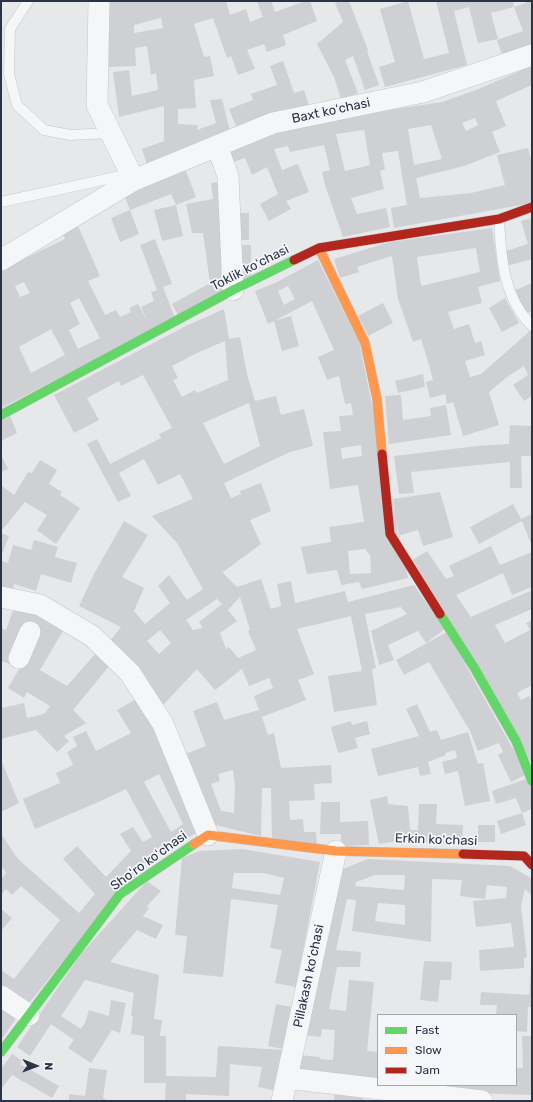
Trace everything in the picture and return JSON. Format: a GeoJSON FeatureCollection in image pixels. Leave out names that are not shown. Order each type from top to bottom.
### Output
{"type":"FeatureCollection","features":[{"type":"Feature","properties":{"kind":"street"},"geometry":{"type":"LineString","coordinates":[[99,1],[97,105],[132,177]]}},
{"type":"Feature","properties":{"kind":"street","name":"Baxt koʻchasi"},"geometry":{"type":"LineString","coordinates":[[1,260],[132,177],[217,146],[273,123],[423,92],[532,55]]}},
{"type":"Feature","properties":{"kind":"street"},"geometry":{"type":"LineString","coordinates":[[217,146],[228,176],[233,290]]}},
{"type":"Feature","properties":{"kind":"street","name":"Toklik koʻchasi"},"geometry":{"type":"LineString","coordinates":[[1,416],[233,290],[319,248],[499,218],[532,207]]}},
{"type":"Feature","properties":{"kind":"street"},"geometry":{"type":"LineString","coordinates":[[319,248],[365,343],[377,399],[390,534],[475,669],[516,741],[532,781]]}},
{"type":"Feature","properties":{"kind":"street"},"geometry":{"type":"LineString","coordinates":[[1,596],[35,617],[92,636],[130,673],[163,724],[208,835]]}},
{"type":"Feature","properties":{"kind":"street"},"geometry":{"type":"LineString","coordinates":[[19,658],[35,617]]}},
{"type":"Feature","properties":{"kind":"street","name":"Shoʻro koʻchasi"},"geometry":{"type":"LineString","coordinates":[[1,1052],[120,894],[208,835],[336,851]]}},
{"type":"Feature","properties":{"kind":"street","name":"Erkin koʻchasi"},"geometry":{"type":"LineString","coordinates":[[336,851],[529,857]]}},
{"type":"Feature","properties":{"kind":"street","name":"Pillakash koʻchasi"},"geometry":{"type":"LineString","coordinates":[[282,1101],[336,851]]}},
{"type":"Feature","properties":{"kind":"street"},"geometry":{"type":"LineString","coordinates":[[1,996],[29,1015]]}},
{"type":"Feature","properties":{"kind":"street"},"geometry":{"type":"LineString","coordinates":[[287,1078],[482,1101]]}},
{"type":"Feature","properties":{"kind":"lane"},"geometry":{"type":"LineString","coordinates":[[28,1],[10,29],[9,74],[17,105],[44,130],[70,135],[111,133]]}},
{"type":"Feature","properties":{"kind":"lane"},"geometry":{"type":"LineString","coordinates":[[1,202],[132,177]]}},
{"type":"Feature","properties":{"kind":"lane"},"geometry":{"type":"LineString","coordinates":[[499,218],[501,256],[506,282],[514,302],[524,318],[532,326]]}},
{"type":"Feature","properties":{"kind":"building"},"geometry":{"type":"Polygon","coordinates":[[[107,1],[226,1],[230,15],[246,9],[250,22],[263,17],[257,1],[271,1],[275,12],[305,1],[310,1],[317,21],[283,35],[286,45],[267,52],[264,44],[247,50],[255,69],[238,75],[231,56],[227,58],[213,18],[194,24],[204,57],[210,56],[214,76],[194,80],[196,108],[178,109],[178,124],[198,125],[197,130],[216,123],[210,100],[222,99],[231,135],[148,168],[142,149],[164,141],[164,106],[119,117],[113,72],[129,70],[132,96],[158,90],[156,73],[151,75],[147,46],[135,48],[136,66],[109,67],[107,1]],[[161,18],[134,25],[134,33],[163,28],[161,18]]]}},
{"type":"Feature","properties":{"kind":"building"},"geometry":{"type":"Polygon","coordinates":[[[340,1],[349,1],[368,50],[367,51],[379,85],[365,90],[353,56],[345,60],[358,93],[341,99],[334,77],[317,44],[343,22],[335,3],[340,1]]]}},
{"type":"Feature","properties":{"kind":"building"},"geometry":{"type":"Polygon","coordinates":[[[408,1],[424,59],[449,53],[436,1],[513,1],[514,7],[491,13],[498,39],[478,43],[469,7],[454,11],[467,65],[385,87],[379,67],[395,62],[380,9],[408,1]]]}},
{"type":"Feature","properties":{"kind":"building"},"geometry":{"type":"Polygon","coordinates":[[[525,1],[532,1],[532,46],[502,55],[497,40],[523,31],[514,7],[526,3],[525,1]]]}},
{"type":"Feature","properties":{"kind":"building"},"geometry":{"type":"Polygon","coordinates":[[[283,61],[294,93],[304,90],[309,106],[238,131],[229,109],[253,100],[251,94],[277,85],[270,66],[283,61]]]}},
{"type":"Feature","properties":{"kind":"building"},"geometry":{"type":"Polygon","coordinates":[[[532,67],[532,85],[496,101],[506,126],[492,132],[500,152],[464,166],[416,178],[420,198],[471,193],[505,185],[497,155],[528,148],[532,163],[532,203],[394,228],[391,208],[407,205],[398,151],[382,153],[385,169],[380,171],[384,189],[351,198],[357,214],[386,208],[390,227],[343,237],[322,172],[330,170],[324,145],[290,152],[288,146],[274,149],[282,170],[298,164],[309,192],[286,201],[291,209],[269,221],[260,204],[278,194],[267,167],[252,175],[245,158],[228,164],[223,147],[255,137],[375,112],[442,102],[532,67]],[[475,118],[462,123],[466,131],[478,125],[475,118]],[[431,125],[408,129],[414,165],[442,159],[431,125]],[[364,130],[336,134],[345,171],[370,165],[364,130]]]}},
{"type":"Feature","properties":{"kind":"building"},"geometry":{"type":"Polygon","coordinates":[[[184,166],[196,197],[176,205],[171,194],[130,210],[123,192],[184,166]]]}},
{"type":"Feature","properties":{"kind":"building"},"geometry":{"type":"Polygon","coordinates":[[[225,182],[231,288],[179,317],[172,304],[210,283],[203,233],[192,233],[186,204],[213,199],[211,183],[225,182]]]}},
{"type":"Feature","properties":{"kind":"building"},"geometry":{"type":"Polygon","coordinates":[[[176,205],[183,236],[162,241],[154,210],[176,205]]]}},
{"type":"Feature","properties":{"kind":"building"},"geometry":{"type":"Polygon","coordinates":[[[130,210],[139,234],[120,242],[111,218],[130,210]]]}},
{"type":"Feature","properties":{"kind":"building"},"geometry":{"type":"Polygon","coordinates":[[[239,213],[249,213],[249,240],[238,240],[239,213]]]}},
{"type":"Feature","properties":{"kind":"building"},"geometry":{"type":"Polygon","coordinates":[[[532,218],[532,259],[507,266],[503,252],[528,244],[521,221],[532,218]]]}},
{"type":"Feature","properties":{"kind":"building"},"geometry":{"type":"Polygon","coordinates":[[[78,226],[100,276],[88,281],[105,315],[116,310],[120,317],[131,312],[129,308],[138,304],[148,322],[141,307],[154,301],[151,292],[157,290],[140,245],[155,239],[172,284],[163,287],[175,318],[1,408],[1,270],[65,239],[62,233],[78,226]],[[24,282],[15,286],[20,297],[30,293],[24,282]],[[79,298],[70,303],[80,324],[69,330],[78,349],[100,338],[79,298]],[[51,329],[19,347],[31,373],[65,355],[51,329]]]}},
{"type":"Feature","properties":{"kind":"building"},"geometry":{"type":"Polygon","coordinates":[[[492,228],[500,281],[478,287],[482,303],[448,312],[454,329],[469,324],[475,343],[481,341],[485,355],[465,361],[470,377],[481,374],[530,331],[532,333],[532,396],[524,401],[513,385],[528,375],[524,366],[507,377],[489,392],[499,425],[463,436],[453,402],[447,404],[445,394],[430,398],[426,382],[433,380],[421,339],[413,342],[398,299],[392,256],[357,267],[359,272],[340,278],[334,259],[390,242],[492,228]],[[476,248],[417,257],[421,286],[480,272],[476,248]]]}},
{"type":"Feature","properties":{"kind":"building"},"geometry":{"type":"Polygon","coordinates":[[[237,245],[251,245],[251,277],[241,282],[237,245]]]}},
{"type":"Feature","properties":{"kind":"building"},"geometry":{"type":"Polygon","coordinates":[[[318,260],[359,342],[408,578],[362,589],[359,582],[341,585],[337,570],[307,574],[301,547],[331,542],[329,527],[364,522],[358,485],[330,489],[323,432],[341,431],[339,416],[353,415],[351,403],[345,404],[339,376],[327,380],[318,357],[334,350],[312,301],[268,324],[255,291],[275,283],[318,260]],[[288,286],[278,291],[284,305],[295,299],[288,286]],[[361,445],[341,448],[342,459],[362,456],[361,445]],[[365,549],[348,551],[350,574],[371,573],[370,555],[365,549]]]}},
{"type":"Feature","properties":{"kind":"building"},"geometry":{"type":"Polygon","coordinates":[[[532,283],[532,311],[523,315],[513,291],[532,283]]]}},
{"type":"Feature","properties":{"kind":"building"},"geometry":{"type":"Polygon","coordinates":[[[505,298],[519,323],[502,332],[489,308],[505,298]]]}},
{"type":"Feature","properties":{"kind":"building"},"geometry":{"type":"Polygon","coordinates":[[[383,303],[393,323],[368,336],[358,316],[383,303]]]}},
{"type":"Feature","properties":{"kind":"building"},"geometry":{"type":"Polygon","coordinates":[[[224,309],[229,339],[240,337],[247,374],[255,401],[276,396],[281,415],[304,409],[313,446],[290,452],[224,483],[231,498],[241,494],[240,491],[261,483],[271,511],[250,520],[261,544],[223,572],[224,574],[237,587],[261,579],[271,609],[281,606],[277,584],[291,581],[295,603],[345,591],[348,602],[414,585],[445,629],[426,643],[418,631],[388,645],[394,660],[379,665],[371,631],[407,614],[401,607],[365,614],[376,668],[372,669],[377,705],[334,712],[328,676],[362,671],[351,616],[297,629],[314,674],[298,680],[306,700],[262,717],[268,735],[274,733],[281,768],[331,765],[332,783],[314,784],[315,800],[289,801],[290,820],[303,819],[304,832],[316,832],[317,846],[272,839],[271,788],[262,788],[261,836],[215,825],[185,754],[206,746],[193,711],[217,702],[224,720],[259,710],[254,696],[273,688],[269,678],[249,686],[242,669],[215,690],[197,669],[162,706],[107,645],[121,627],[79,606],[94,574],[124,521],[148,535],[122,577],[144,588],[134,611],[145,624],[170,603],[158,586],[169,575],[187,600],[203,589],[177,543],[152,516],[193,499],[180,474],[158,485],[144,459],[119,473],[131,496],[118,502],[87,444],[97,439],[110,464],[161,438],[159,434],[172,428],[143,375],[121,386],[119,381],[87,398],[99,420],[74,433],[54,395],[186,326],[224,309]],[[225,341],[172,366],[178,378],[173,380],[182,397],[195,390],[197,393],[228,380],[225,341]],[[249,403],[203,423],[224,464],[260,446],[249,403]],[[240,597],[228,610],[237,621],[220,633],[226,649],[229,647],[238,658],[256,650],[248,631],[250,630],[240,597]],[[217,599],[186,620],[193,630],[203,628],[199,622],[222,604],[217,599]],[[160,630],[147,641],[159,654],[171,643],[160,630]],[[233,770],[218,774],[220,781],[211,784],[221,811],[234,813],[235,786],[233,770]]]}},
{"type":"Feature","properties":{"kind":"building"},"geometry":{"type":"Polygon","coordinates":[[[291,316],[299,346],[282,351],[274,321],[291,316]]]}},
{"type":"Feature","properties":{"kind":"building"},"geometry":{"type":"Polygon","coordinates":[[[423,374],[425,387],[398,393],[395,381],[423,374]]]}},
{"type":"Feature","properties":{"kind":"building"},"geometry":{"type":"Polygon","coordinates":[[[401,395],[403,420],[431,416],[430,408],[446,405],[451,435],[389,444],[385,396],[401,395]]]}},
{"type":"Feature","properties":{"kind":"building"},"geometry":{"type":"Polygon","coordinates":[[[10,416],[17,433],[1,441],[1,420],[10,416]]]}},
{"type":"Feature","properties":{"kind":"building"},"geometry":{"type":"Polygon","coordinates":[[[510,425],[532,426],[532,456],[521,456],[522,488],[510,488],[510,462],[411,472],[414,493],[399,494],[394,456],[477,446],[509,444],[510,425]]]}},
{"type":"Feature","properties":{"kind":"building"},"geometry":{"type":"Polygon","coordinates":[[[1,455],[8,469],[1,472],[1,455]]]}},
{"type":"Feature","properties":{"kind":"building"},"geometry":{"type":"Polygon","coordinates":[[[40,460],[57,470],[49,484],[62,492],[60,495],[80,508],[56,544],[37,530],[47,515],[25,502],[3,529],[1,528],[1,485],[14,495],[28,472],[32,473],[40,460]]]}},
{"type":"Feature","properties":{"kind":"building"},"geometry":{"type":"Polygon","coordinates":[[[440,492],[453,537],[423,546],[418,530],[398,536],[393,499],[440,492]]]}},
{"type":"Feature","properties":{"kind":"building"},"geometry":{"type":"Polygon","coordinates":[[[513,504],[521,519],[532,514],[532,546],[522,521],[479,544],[470,527],[513,504]]]}},
{"type":"Feature","properties":{"kind":"building"},"geometry":{"type":"Polygon","coordinates":[[[1,533],[9,536],[1,557],[1,533]]]}},
{"type":"Feature","properties":{"kind":"building"},"geometry":{"type":"Polygon","coordinates":[[[34,540],[58,547],[55,557],[77,563],[71,583],[41,574],[36,591],[14,584],[13,591],[1,588],[1,561],[8,563],[13,545],[31,550],[34,540]]]}},
{"type":"Feature","properties":{"kind":"building"},"geometry":{"type":"Polygon","coordinates":[[[491,546],[500,565],[532,552],[532,587],[512,595],[503,573],[456,595],[471,617],[530,591],[532,595],[532,609],[495,625],[505,643],[530,630],[526,623],[532,620],[532,685],[517,693],[521,700],[529,696],[532,701],[532,764],[413,560],[427,551],[446,579],[454,576],[449,566],[491,546]]]}},
{"type":"Feature","properties":{"kind":"building"},"geometry":{"type":"Polygon","coordinates":[[[15,605],[28,609],[64,629],[40,670],[67,686],[96,653],[110,665],[73,710],[86,723],[64,736],[69,741],[57,752],[36,730],[1,739],[1,708],[24,703],[27,718],[44,714],[50,706],[27,692],[24,698],[8,688],[38,636],[22,628],[10,664],[1,661],[1,628],[6,630],[15,605]]]}},
{"type":"Feature","properties":{"kind":"building"},"geometry":{"type":"Polygon","coordinates":[[[447,632],[527,774],[511,782],[498,755],[503,752],[499,743],[478,751],[470,731],[429,662],[404,675],[396,660],[447,632]]]}},
{"type":"Feature","properties":{"kind":"building"},"geometry":{"type":"Polygon","coordinates":[[[140,697],[201,830],[141,865],[25,1008],[1,989],[1,970],[14,979],[60,920],[21,886],[12,895],[6,889],[1,895],[1,879],[6,873],[1,865],[1,834],[18,859],[79,913],[95,894],[63,859],[77,846],[106,877],[131,851],[120,834],[133,827],[143,842],[152,837],[126,789],[35,829],[23,799],[60,783],[56,773],[73,765],[67,752],[77,746],[73,737],[86,731],[96,751],[131,733],[117,710],[140,697]],[[159,774],[144,782],[171,832],[183,824],[159,774]]]}},
{"type":"Feature","properties":{"kind":"building"},"geometry":{"type":"Polygon","coordinates":[[[417,704],[430,732],[437,730],[441,740],[468,732],[478,764],[483,763],[490,801],[465,806],[458,771],[445,774],[442,762],[457,758],[455,750],[445,753],[446,755],[428,762],[431,774],[420,776],[418,767],[378,776],[371,749],[419,736],[406,709],[417,704]]]}},
{"type":"Feature","properties":{"kind":"building"},"geometry":{"type":"Polygon","coordinates":[[[351,721],[352,725],[367,721],[370,734],[355,738],[358,748],[338,753],[331,727],[351,721]]]}},
{"type":"Feature","properties":{"kind":"building"},"geometry":{"type":"Polygon","coordinates":[[[1,760],[19,803],[1,812],[1,760]]]}},
{"type":"Feature","properties":{"kind":"building"},"geometry":{"type":"Polygon","coordinates":[[[529,778],[532,786],[532,809],[522,813],[516,798],[496,804],[492,791],[529,778]]]}},
{"type":"Feature","properties":{"kind":"building"},"geometry":{"type":"Polygon","coordinates":[[[387,796],[388,804],[408,806],[410,830],[418,830],[419,804],[437,804],[436,824],[463,825],[462,844],[396,841],[379,844],[370,800],[387,796]]]}},
{"type":"Feature","properties":{"kind":"building"},"geometry":{"type":"Polygon","coordinates":[[[321,802],[340,802],[340,822],[368,821],[369,845],[341,846],[341,834],[320,834],[321,802]]]}},
{"type":"Feature","properties":{"kind":"building"},"geometry":{"type":"Polygon","coordinates":[[[522,813],[526,825],[501,834],[497,821],[522,813]]]}},
{"type":"Feature","properties":{"kind":"building"},"geometry":{"type":"Polygon","coordinates":[[[478,825],[495,825],[495,842],[478,842],[478,825]]]}},
{"type":"Feature","properties":{"kind":"building"},"geometry":{"type":"Polygon","coordinates":[[[242,849],[320,862],[296,987],[275,983],[282,950],[270,948],[278,905],[231,899],[223,977],[183,973],[187,936],[175,935],[182,858],[200,851],[242,849]],[[234,873],[232,888],[280,895],[284,878],[264,873],[234,873]]]}},
{"type":"Feature","properties":{"kind":"building"},"geometry":{"type":"Polygon","coordinates":[[[368,859],[510,866],[531,878],[532,896],[525,889],[521,906],[527,957],[524,958],[524,968],[480,971],[479,950],[514,947],[511,923],[476,927],[473,901],[506,898],[507,887],[487,885],[485,899],[460,896],[462,880],[432,879],[431,942],[352,931],[356,900],[347,899],[336,950],[361,952],[360,967],[337,967],[329,1009],[346,1011],[349,980],[374,982],[367,1051],[377,1052],[377,1079],[297,1075],[299,1055],[333,1060],[335,1030],[322,1029],[321,1037],[303,1035],[333,890],[343,869],[368,859]],[[375,875],[356,882],[355,886],[404,890],[405,875],[375,875]],[[378,903],[375,921],[405,925],[405,905],[378,903]]]}},
{"type":"Feature","properties":{"kind":"building"},"geometry":{"type":"Polygon","coordinates":[[[147,881],[161,891],[147,906],[149,908],[143,916],[163,925],[156,939],[137,930],[110,962],[159,975],[154,1019],[162,1020],[160,1036],[166,1036],[166,1076],[216,1077],[218,1046],[284,1050],[276,1091],[258,1087],[262,1067],[230,1064],[229,1096],[186,1094],[186,1101],[165,1101],[166,1083],[144,1083],[144,1036],[131,1034],[133,1016],[131,1016],[134,993],[85,980],[61,1016],[81,1029],[85,1023],[89,1010],[109,1016],[111,1000],[126,1003],[120,1033],[112,1030],[91,1063],[68,1048],[74,1040],[51,1024],[30,1056],[17,1047],[81,954],[147,881]]]}},
{"type":"Feature","properties":{"kind":"building"},"geometry":{"type":"Polygon","coordinates":[[[1,909],[12,918],[1,931],[1,909]]]}},
{"type":"Feature","properties":{"kind":"building"},"geometry":{"type":"Polygon","coordinates":[[[424,961],[452,962],[451,980],[440,980],[438,1002],[420,1000],[424,961]]]}},
{"type":"Feature","properties":{"kind":"building"},"geometry":{"type":"Polygon","coordinates":[[[532,966],[532,1007],[528,1007],[527,1032],[517,1031],[517,1014],[496,1014],[497,1005],[480,1005],[481,992],[529,995],[532,966]]]}},
{"type":"Feature","properties":{"kind":"building"},"geometry":{"type":"Polygon","coordinates":[[[276,1004],[291,1007],[283,1049],[268,1046],[276,1004]]]}},
{"type":"Feature","properties":{"kind":"building"},"geometry":{"type":"Polygon","coordinates":[[[3,1007],[17,1017],[1,1040],[1,1010],[3,1007]]]}},
{"type":"Feature","properties":{"kind":"building"},"geometry":{"type":"Polygon","coordinates":[[[522,1036],[532,1036],[532,1095],[447,1092],[448,1086],[517,1086],[517,1068],[523,1068],[522,1036]]]}},
{"type":"Feature","properties":{"kind":"building"},"geometry":{"type":"Polygon","coordinates":[[[12,1054],[22,1061],[20,1064],[59,1086],[52,1098],[12,1075],[1,1089],[1,1069],[12,1054]]]}},
{"type":"Feature","properties":{"kind":"building"},"geometry":{"type":"Polygon","coordinates":[[[89,1068],[107,1070],[103,1098],[106,1099],[106,1101],[69,1101],[69,1094],[85,1096],[89,1068]]]}},
{"type":"Feature","properties":{"kind":"building"},"geometry":{"type":"Polygon","coordinates":[[[335,1089],[364,1091],[363,1101],[334,1101],[335,1089]]]}},
{"type":"Feature","properties":{"kind":"traffic: fast"},"geometry":{"type":"LineString","coordinates":[[1,415],[233,290],[294,260]]}},
{"type":"Feature","properties":{"kind":"traffic: fast"},"geometry":{"type":"LineString","coordinates":[[440,614],[475,669],[516,741],[532,781]]}},
{"type":"Feature","properties":{"kind":"traffic: fast"},"geometry":{"type":"LineString","coordinates":[[1,1052],[120,894],[194,844]]}},
{"type":"Feature","properties":{"kind":"traffic: slow"},"geometry":{"type":"LineString","coordinates":[[319,248],[365,343],[377,399],[382,454]]}},
{"type":"Feature","properties":{"kind":"traffic: slow"},"geometry":{"type":"LineString","coordinates":[[194,844],[208,835],[336,851],[463,854]]}},
{"type":"Feature","properties":{"kind":"traffic: jam"},"geometry":{"type":"LineString","coordinates":[[294,260],[319,248],[499,219],[532,207]]}},
{"type":"Feature","properties":{"kind":"traffic: jam"},"geometry":{"type":"LineString","coordinates":[[382,454],[390,534],[440,614]]}},
{"type":"Feature","properties":{"kind":"traffic: jam"},"geometry":{"type":"LineString","coordinates":[[463,854],[524,856],[532,865]]}}]}
